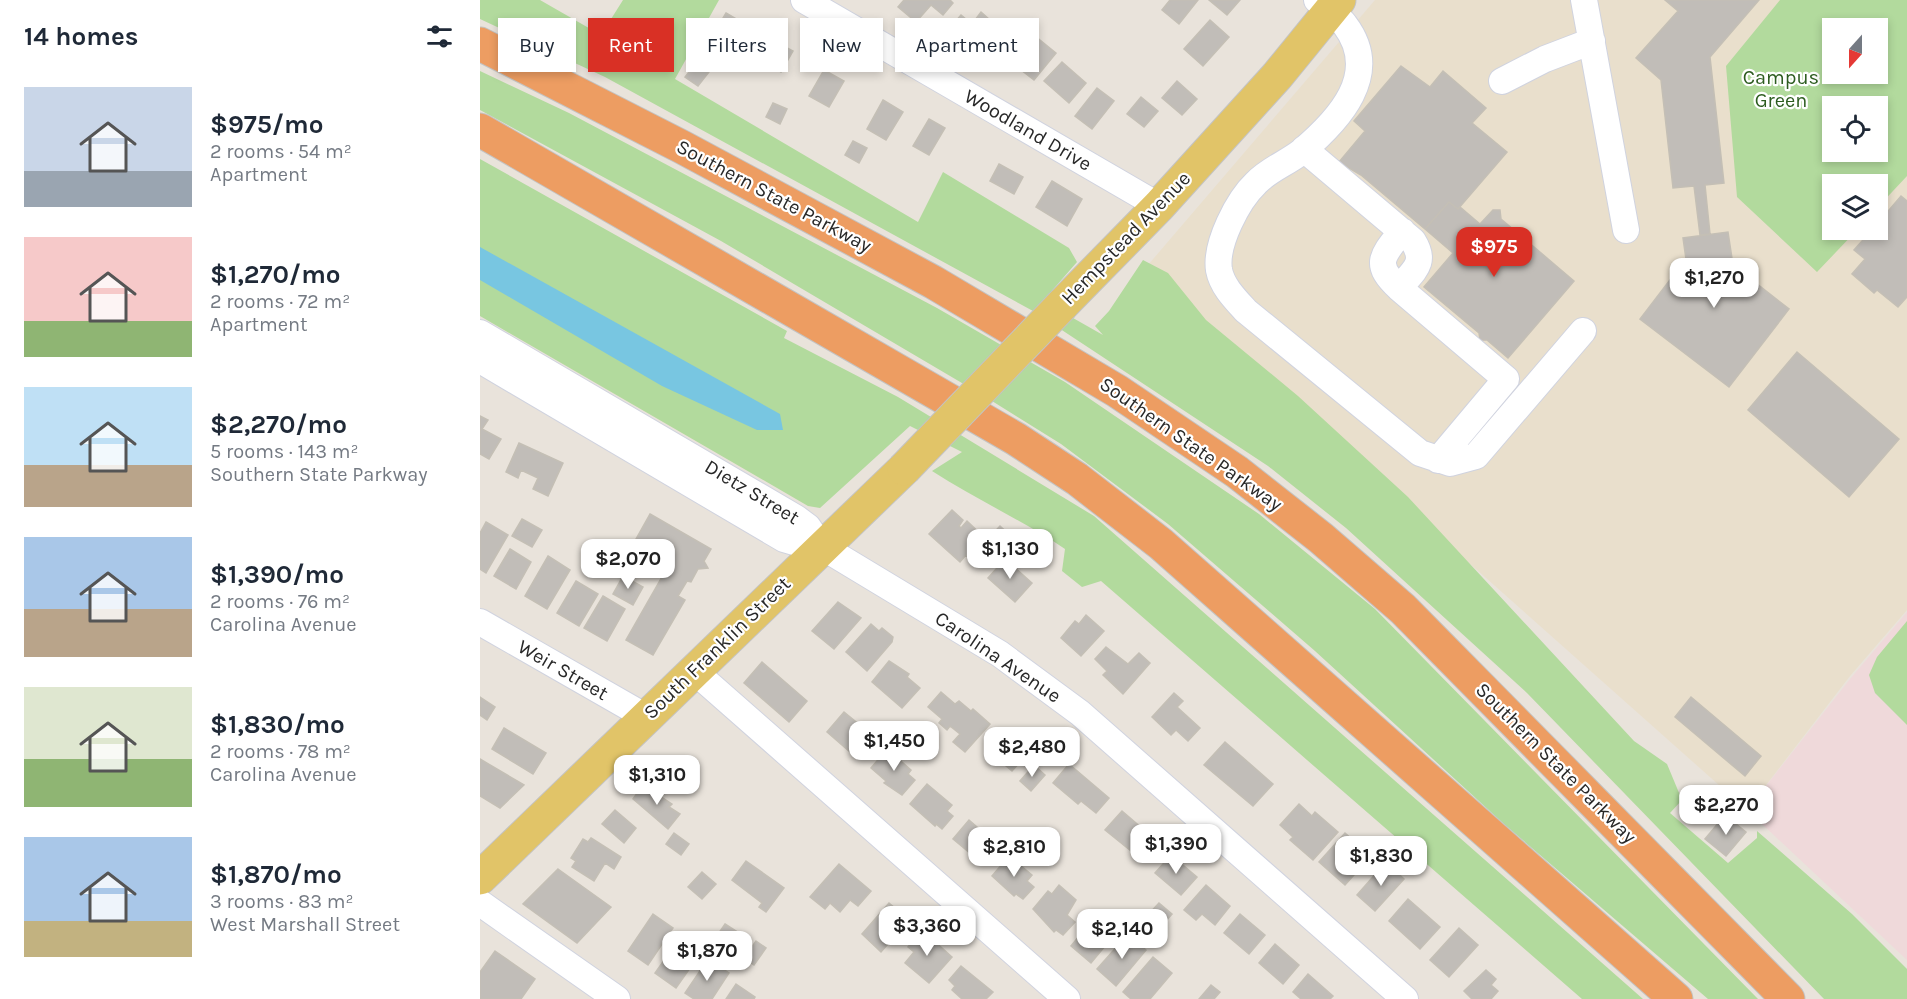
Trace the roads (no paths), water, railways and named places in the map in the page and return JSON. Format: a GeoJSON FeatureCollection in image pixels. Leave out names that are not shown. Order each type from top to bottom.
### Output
{"type":"FeatureCollection","features":[{"type":"Feature","properties":{"kind":"highway","name":"Southern State Parkway"},"geometry":{"type":"LineString","coordinates":[[480,44],[744,180],[964,300],[1118,391],[1237,472],[1321,538],[1403,609],[1788,999]]}},
{"type":"Feature","properties":{"kind":"highway"},"geometry":{"type":"LineString","coordinates":[[480,130],[976,416],[1077,478],[1161,544],[1676,999]]}},
{"type":"Feature","properties":{"kind":"main road","name":"Hempstead Avenue"},"geometry":{"type":"LineString","coordinates":[[904,469],[1158,206],[1277,76],[1329,4]]}},
{"type":"Feature","properties":{"kind":"main road","name":"South Franklin Street"},"geometry":{"type":"LineString","coordinates":[[480,878],[821,546],[904,469]]}},
{"type":"Feature","properties":{"kind":"street","name":"Woodland Drive"},"geometry":{"type":"LineString","coordinates":[[804,0],[1158,206]]}},
{"type":"Feature","properties":{"kind":"street"},"geometry":{"type":"LineString","coordinates":[[1584,0],[1626,230]]}},
{"type":"Feature","properties":{"kind":"street"},"geometry":{"type":"LineString","coordinates":[[1329,4],[1345,24],[1356,47],[1358,80],[1352,98],[1304,149],[1256,182],[1241,201],[1229,224],[1222,246],[1219,269],[1227,290],[1246,311],[1420,453],[1450,464],[1476,456],[1583,331]]}},
{"type":"Feature","properties":{"kind":"street"},"geometry":{"type":"LineString","coordinates":[[1502,81],[1545,59],[1592,41]]}},
{"type":"Feature","properties":{"kind":"street"},"geometry":{"type":"LineString","coordinates":[[1304,149],[1413,241],[1420,252],[1420,263],[1399,288],[1506,379],[1438,460]]}},
{"type":"Feature","properties":{"kind":"street","name":"Dietz Street"},"geometry":{"type":"LineString","coordinates":[[480,333],[796,518],[808,526],[821,546]]}},
{"type":"Feature","properties":{"kind":"street","name":"Dietz Street"},"geometry":{"type":"LineString","coordinates":[[480,360],[784,539],[808,546],[821,546]]}},
{"type":"Feature","properties":{"kind":"street"},"geometry":{"type":"LineString","coordinates":[[621,443],[635,422]]}},
{"type":"Feature","properties":{"kind":"street","name":"Carolina Avenue"},"geometry":{"type":"LineString","coordinates":[[821,546],[1000,654],[1080,713],[1405,999]]}},
{"type":"Feature","properties":{"kind":"street","name":"Weir Street"},"geometry":{"type":"LineString","coordinates":[[480,622],[646,717]]}},
{"type":"Feature","properties":{"kind":"street"},"geometry":{"type":"LineString","coordinates":[[694,671],[1067,999]]}},
{"type":"Feature","properties":{"kind":"street"},"geometry":{"type":"LineString","coordinates":[[480,903],[617,999]]}},
{"type":"Feature","properties":{"kind":"water"},"geometry":{"type":"Polygon","coordinates":[[[480,247],[780,414],[783,430],[757,430],[662,386],[480,280],[480,247]]]}},
{"type":"Feature","properties":{"kind":"park label","name":"Campus Green"},"geometry":{"type":"Point","coordinates":[1781,88]}}]}
